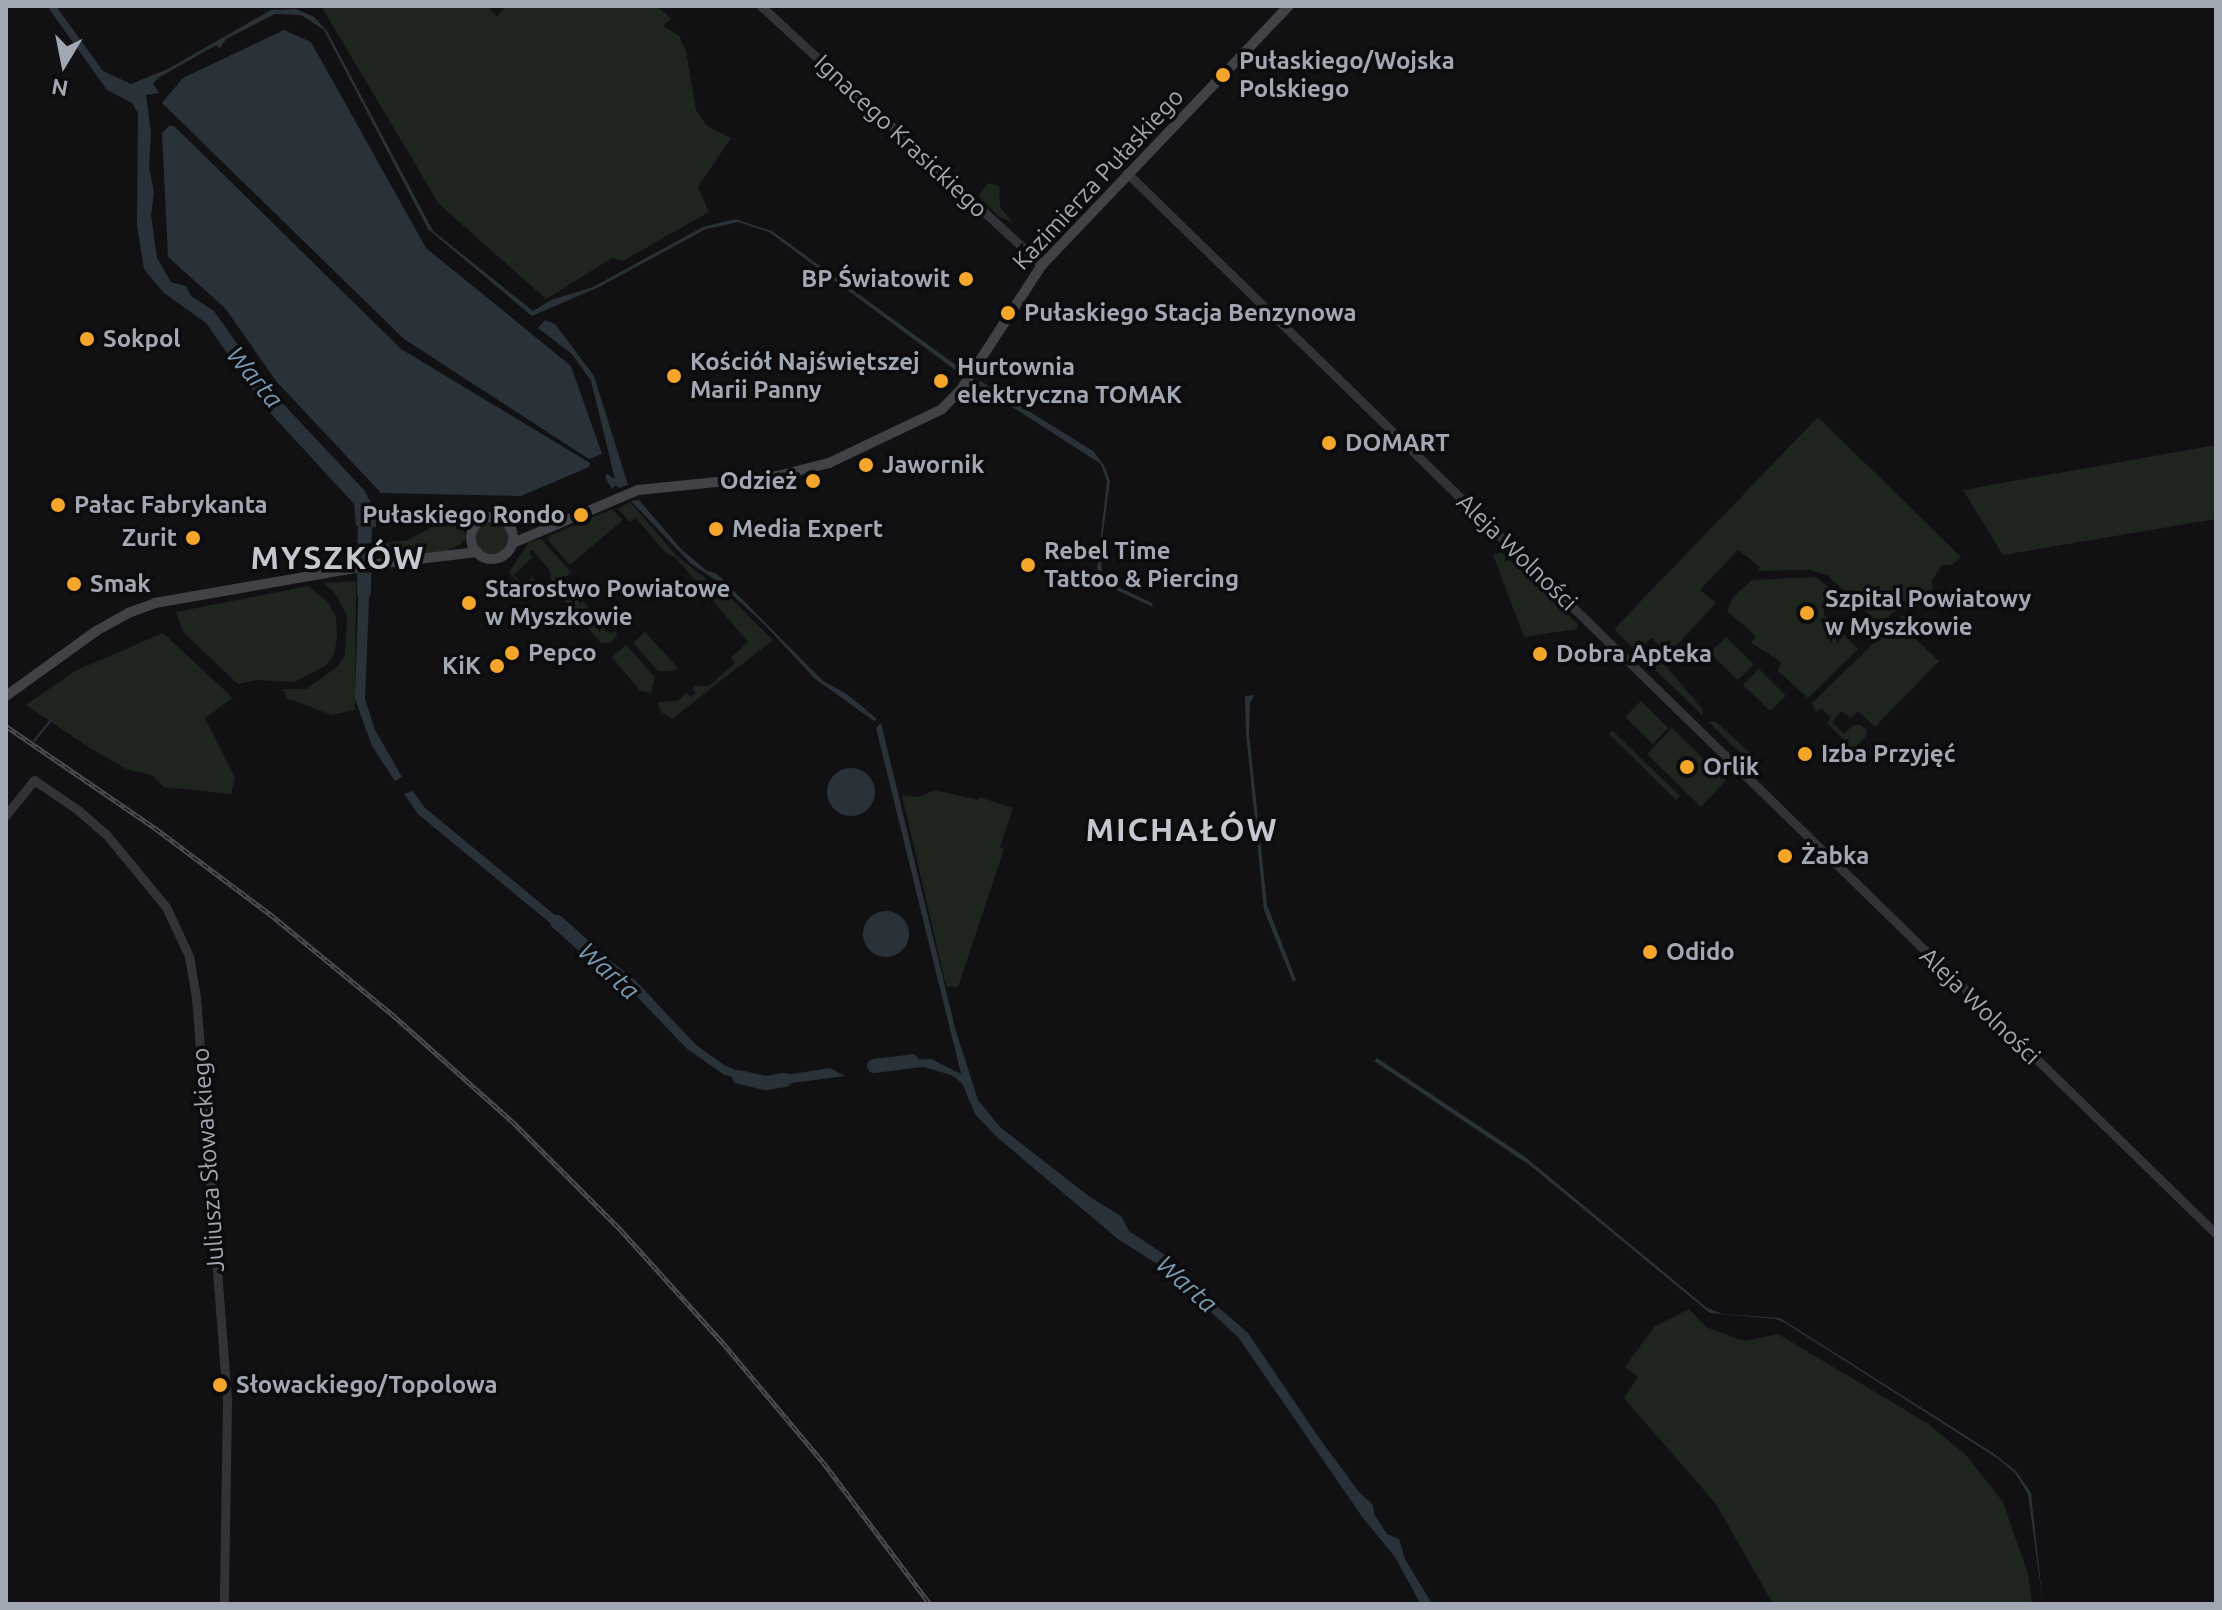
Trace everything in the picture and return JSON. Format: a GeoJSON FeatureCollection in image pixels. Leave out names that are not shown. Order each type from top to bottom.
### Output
{"type":"FeatureCollection","features":[{"type":"Feature","properties":{"kind":"main road","name":"Kazimierza Pułaskiego"},"geometry":{"type":"LineString","coordinates":[[513,543],[638,490],[766,477],[829,463],[925,419],[950,403],[1042,265],[1289,6]]}},
{"type":"Feature","properties":{"kind":"main road"},"geometry":{"type":"LineString","coordinates":[[6,696],[81,641],[128,613],[155,603],[377,564],[477,552],[490,559],[500,557],[513,543],[511,527],[499,518],[485,518],[474,527],[471,539],[477,552]]}},
{"type":"Feature","properties":{"kind":"main road","name":"Kazimierza Pułaskiego"},"geometry":{"type":"LineString","coordinates":[[511,527],[520,530],[552,527]]}},
{"type":"Feature","properties":{"kind":"main road"},"geometry":{"type":"LineString","coordinates":[[441,556],[471,539]]}},
{"type":"Feature","properties":{"kind":"street","name":"Ignacego Krasickiego"},"geometry":{"type":"LineString","coordinates":[[761,6],[1042,265]]}},
{"type":"Feature","properties":{"kind":"street","name":"Aleja Wolności"},"geometry":{"type":"LineString","coordinates":[[1127,173],[2216,1234]]}},
{"type":"Feature","properties":{"kind":"street","name":"Juliusza Słowackiego"},"geometry":{"type":"LineString","coordinates":[[6,815],[34,780],[106,834],[173,917],[194,976],[227,1402],[224,1604]]}},
{"type":"Feature","properties":{"kind":"shaded area"},"geometry":{"type":"Polygon","coordinates":[[[321,6],[486,6],[497,16],[506,6],[656,6],[671,18],[663,26],[679,36],[686,51],[696,110],[707,126],[731,138],[698,187],[709,212],[623,261],[612,258],[546,299],[439,204],[321,6]]]}},
{"type":"Feature","properties":{"kind":"shaded area"},"geometry":{"type":"Polygon","coordinates":[[[988,183],[999,186],[1000,207],[1013,223],[998,216],[982,200],[979,195],[988,183]]]}},
{"type":"Feature","properties":{"kind":"shaded area"},"geometry":{"type":"Polygon","coordinates":[[[1818,417],[1961,557],[1952,565],[1942,565],[1932,580],[1933,589],[1912,611],[1899,607],[1880,625],[1827,575],[1810,570],[1757,571],[1760,567],[1738,550],[1700,590],[1716,603],[1671,651],[1663,649],[1651,638],[1637,652],[1614,629],[1818,417]]]}},
{"type":"Feature","properties":{"kind":"shaded area"},"geometry":{"type":"Polygon","coordinates":[[[2216,445],[2216,519],[2003,555],[1963,490],[2216,445]]]}},
{"type":"Feature","properties":{"kind":"shaded area"},"geometry":{"type":"Polygon","coordinates":[[[630,502],[677,556],[732,599],[773,640],[672,719],[661,712],[657,702],[676,701],[687,693],[691,697],[696,693],[692,688],[695,686],[709,686],[735,663],[731,658],[748,642],[676,558],[665,552],[636,518],[630,522],[618,509],[630,502]]]}},
{"type":"Feature","properties":{"kind":"shaded area"},"geometry":{"type":"Polygon","coordinates":[[[612,509],[623,520],[570,565],[548,540],[549,536],[612,509]]]}},
{"type":"Feature","properties":{"kind":"shaded area"},"geometry":{"type":"Polygon","coordinates":[[[442,522],[463,528],[466,537],[461,544],[445,551],[386,558],[385,543],[408,540],[442,522]]]}},
{"type":"Feature","properties":{"kind":"shaded area"},"geometry":{"type":"Polygon","coordinates":[[[492,522],[503,527],[508,538],[503,549],[492,554],[481,549],[476,538],[481,527],[492,522]]]}},
{"type":"Feature","properties":{"kind":"shaded area"},"geometry":{"type":"Polygon","coordinates":[[[541,539],[571,572],[553,587],[549,569],[532,550],[529,552],[533,557],[514,575],[523,585],[532,577],[538,586],[523,588],[509,572],[529,542],[541,539]]]}},
{"type":"Feature","properties":{"kind":"shaded area"},"geometry":{"type":"Polygon","coordinates":[[[1499,550],[1578,624],[1577,629],[1524,637],[1493,555],[1499,550]]]}},
{"type":"Feature","properties":{"kind":"shaded area"},"geometry":{"type":"Polygon","coordinates":[[[1815,577],[1836,592],[1824,607],[1824,615],[1858,649],[1808,698],[1778,671],[1781,662],[1751,643],[1756,636],[1727,611],[1733,597],[1752,580],[1815,577]]]}},
{"type":"Feature","properties":{"kind":"shaded area"},"geometry":{"type":"Polygon","coordinates":[[[356,581],[355,710],[332,715],[287,698],[283,689],[306,689],[337,667],[345,655],[347,616],[335,593],[324,583],[356,581]]]}},
{"type":"Feature","properties":{"kind":"shaded area"},"geometry":{"type":"Polygon","coordinates":[[[571,584],[579,587],[575,592],[610,633],[616,631],[617,636],[610,643],[601,643],[560,596],[571,584]]]}},
{"type":"Feature","properties":{"kind":"shaded area"},"geometry":{"type":"Polygon","coordinates":[[[308,586],[328,602],[336,617],[337,638],[334,655],[325,666],[295,682],[257,680],[238,684],[183,632],[176,612],[308,586]]]}},
{"type":"Feature","properties":{"kind":"shaded area"},"geometry":{"type":"Polygon","coordinates":[[[1903,615],[1912,621],[1905,629],[1939,661],[1875,727],[1858,711],[1851,718],[1841,711],[1832,722],[1844,734],[1853,725],[1861,725],[1867,730],[1866,736],[1843,760],[1847,743],[1827,723],[1831,718],[1821,708],[1816,712],[1812,703],[1903,615]]]}},
{"type":"Feature","properties":{"kind":"shaded area"},"geometry":{"type":"Polygon","coordinates":[[[645,632],[678,668],[658,671],[633,643],[645,632]]]}},
{"type":"Feature","properties":{"kind":"shaded area"},"geometry":{"type":"Polygon","coordinates":[[[163,633],[233,698],[205,718],[235,777],[231,794],[164,787],[151,775],[126,769],[85,745],[26,705],[75,671],[163,633]]]}},
{"type":"Feature","properties":{"kind":"shaded area"},"geometry":{"type":"Polygon","coordinates":[[[1726,637],[1754,664],[1738,680],[1710,653],[1726,637]]]}},
{"type":"Feature","properties":{"kind":"shaded area"},"geometry":{"type":"Polygon","coordinates":[[[626,645],[655,677],[651,693],[640,691],[612,657],[626,645]]]}},
{"type":"Feature","properties":{"kind":"shaded area"},"geometry":{"type":"Polygon","coordinates":[[[1648,652],[1661,660],[1703,710],[1702,715],[1641,656],[1648,652]]]}},
{"type":"Feature","properties":{"kind":"shaded area"},"geometry":{"type":"Polygon","coordinates":[[[1759,669],[1786,696],[1770,711],[1743,685],[1759,669]]]}},
{"type":"Feature","properties":{"kind":"shaded area"},"geometry":{"type":"Polygon","coordinates":[[[1641,701],[1668,728],[1653,744],[1625,717],[1641,701]]]}},
{"type":"Feature","properties":{"kind":"shaded area"},"geometry":{"type":"Polygon","coordinates":[[[1715,721],[1760,762],[1755,768],[1709,722],[1715,721]]]}},
{"type":"Feature","properties":{"kind":"shaded area","name":"Orlik"},"geometry":{"type":"Polygon","coordinates":[[[1672,728],[1726,780],[1701,807],[1647,754],[1672,728]]]}},
{"type":"Feature","properties":{"kind":"shaded area"},"geometry":{"type":"Polygon","coordinates":[[[1612,730],[1680,796],[1676,800],[1609,734],[1612,730]]]}},
{"type":"Feature","properties":{"kind":"shaded area"},"geometry":{"type":"Polygon","coordinates":[[[935,790],[978,800],[979,797],[1013,808],[1000,847],[1004,849],[958,987],[946,986],[902,795],[918,797],[935,790]]]}},
{"type":"Feature","properties":{"kind":"shaded area"},"geometry":{"type":"Polygon","coordinates":[[[1689,1309],[1706,1327],[1744,1341],[1778,1334],[1927,1423],[1966,1455],[2003,1502],[2028,1574],[2032,1604],[1773,1604],[1716,1504],[1624,1398],[1638,1377],[1625,1367],[1654,1327],[1689,1309]]]}},
{"type":"Feature","properties":{"kind":"water"},"geometry":{"type":"Polygon","coordinates":[[[47,6],[56,6],[103,71],[131,84],[168,69],[271,10],[296,9],[314,17],[327,31],[433,231],[533,311],[551,300],[593,287],[703,227],[735,219],[772,231],[964,371],[962,375],[769,232],[738,222],[706,229],[599,287],[532,316],[428,229],[324,30],[301,15],[275,14],[226,39],[220,48],[216,45],[158,78],[153,84],[159,93],[146,95],[151,133],[149,167],[154,192],[151,215],[157,258],[171,282],[186,286],[191,296],[214,311],[270,390],[365,491],[375,512],[376,527],[356,526],[354,504],[264,406],[206,323],[164,293],[144,269],[137,225],[138,113],[132,103],[107,90],[47,6]]]}},
{"type":"Feature","properties":{"kind":"water"},"geometry":{"type":"Polygon","coordinates":[[[284,30],[311,42],[426,248],[571,366],[602,454],[589,459],[404,339],[162,103],[183,78],[284,30]]]}},
{"type":"Feature","properties":{"kind":"water"},"geometry":{"type":"Polygon","coordinates":[[[169,126],[174,126],[401,349],[590,463],[589,467],[521,496],[381,493],[276,381],[225,308],[168,257],[162,133],[169,126]]]}},
{"type":"Feature","properties":{"kind":"water"},"geometry":{"type":"Polygon","coordinates":[[[545,320],[555,324],[594,376],[628,485],[619,488],[616,485],[612,489],[605,477],[607,474],[615,479],[591,381],[572,354],[538,328],[545,320]]]}},
{"type":"Feature","properties":{"kind":"water"},"geometry":{"type":"Polygon","coordinates":[[[977,379],[1093,451],[1104,465],[1110,481],[1101,547],[1102,574],[1114,585],[1152,603],[1153,607],[1108,586],[1097,568],[1107,482],[1101,464],[975,383],[977,379]]]}},
{"type":"Feature","properties":{"kind":"water"},"geometry":{"type":"Polygon","coordinates":[[[639,500],[681,549],[706,570],[717,574],[823,681],[847,694],[877,719],[874,721],[814,678],[764,624],[717,581],[690,563],[631,501],[639,500]]]}},
{"type":"Feature","properties":{"kind":"water"},"geometry":{"type":"Polygon","coordinates":[[[370,574],[365,699],[375,730],[402,777],[395,781],[372,746],[355,699],[359,576],[370,574]]]}},
{"type":"Feature","properties":{"kind":"water"},"geometry":{"type":"Polygon","coordinates":[[[1254,695],[1250,703],[1249,733],[1267,905],[1296,980],[1293,982],[1264,910],[1246,733],[1245,696],[1254,695]]]}},
{"type":"Feature","properties":{"kind":"water"},"geometry":{"type":"Polygon","coordinates":[[[881,723],[955,1028],[978,1100],[1000,1127],[1090,1197],[1121,1216],[1129,1231],[1171,1259],[1204,1295],[1248,1333],[1317,1435],[1359,1492],[1373,1505],[1374,1514],[1387,1534],[1399,1539],[1405,1559],[1432,1604],[1420,1603],[1395,1557],[1363,1518],[1238,1337],[1162,1267],[1118,1239],[998,1138],[975,1114],[962,1083],[951,1075],[924,1067],[898,1069],[892,1060],[931,1059],[961,1074],[876,728],[881,723]]]}},
{"type":"Feature","properties":{"kind":"water"},"geometry":{"type":"Polygon","coordinates":[[[851,768],[868,775],[875,792],[868,809],[851,816],[834,809],[827,792],[834,775],[851,768]]]}},
{"type":"Feature","properties":{"kind":"water"},"geometry":{"type":"Polygon","coordinates":[[[413,791],[424,807],[573,930],[567,937],[418,814],[404,794],[413,791]]]}},
{"type":"Feature","properties":{"kind":"water"},"geometry":{"type":"Polygon","coordinates":[[[886,911],[903,917],[909,934],[903,951],[886,957],[869,951],[863,934],[869,917],[886,911]]]}},
{"type":"Feature","properties":{"kind":"water"},"geometry":{"type":"Polygon","coordinates":[[[582,938],[635,980],[695,1044],[724,1065],[754,1078],[757,1086],[723,1074],[686,1048],[627,986],[577,944],[582,938]]]}},
{"type":"Feature","properties":{"kind":"water"},"geometry":{"type":"Polygon","coordinates":[[[1377,1058],[1524,1156],[1707,1308],[1723,1314],[1780,1318],[1993,1453],[2016,1471],[2031,1493],[2043,1604],[2028,1494],[2015,1473],[1997,1458],[1787,1324],[1776,1319],[1710,1313],[1531,1166],[1374,1061],[1377,1058]]]}},
{"type":"Feature","properties":{"kind":"water"},"geometry":{"type":"Polygon","coordinates":[[[830,1068],[845,1076],[769,1086],[766,1078],[830,1068]]]}},
{"type":"Feature","properties":{"kind":"waterway","name":"Warta"},"geometry":{"type":"LineString","coordinates":[[364,592],[365,509]]}},
{"type":"Feature","properties":{"kind":"waterway"},"geometry":{"type":"LineString","coordinates":[[34,741],[50,721]]}},
{"type":"Feature","properties":{"kind":"waterway","name":"Warta"},"geometry":{"type":"LineString","coordinates":[[557,922],[592,953]]}},
{"type":"Feature","properties":{"kind":"waterway","name":"Warta"},"geometry":{"type":"LineString","coordinates":[[874,1066],[912,1061]]}},
{"type":"Feature","properties":{"kind":"waterway","name":"Warta"},"geometry":{"type":"LineString","coordinates":[[739,1077],[766,1083],[785,1080]]}},
{"type":"Feature","properties":{"kind":"railway"},"geometry":{"type":"LineString","coordinates":[[6,726],[155,828],[270,914],[394,1016],[512,1121],[620,1229],[723,1343],[823,1462],[930,1604]]}},
{"type":"Feature","properties":{"kind":"place","name":"Pułaskiego/Wojska Polskiego"},"geometry":{"type":"Point","coordinates":[1223,75]}},
{"type":"Feature","properties":{"kind":"place","name":"BP Światowit"},"geometry":{"type":"Point","coordinates":[966,279]}},
{"type":"Feature","properties":{"kind":"place","name":"Pułaskiego Stacja Benzynowa"},"geometry":{"type":"Point","coordinates":[1008,313]}},
{"type":"Feature","properties":{"kind":"place","name":"Sokpol"},"geometry":{"type":"Point","coordinates":[87,339]}},
{"type":"Feature","properties":{"kind":"place","name":"Kościół Najświętszej Marii Panny"},"geometry":{"type":"Point","coordinates":[674,376]}},
{"type":"Feature","properties":{"kind":"place","name":"Hurtownia elektryczna TOMAK"},"geometry":{"type":"Point","coordinates":[941,381]}},
{"type":"Feature","properties":{"kind":"place","name":"DOMART"},"geometry":{"type":"Point","coordinates":[1329,443]}},
{"type":"Feature","properties":{"kind":"place","name":"Jawornik"},"geometry":{"type":"Point","coordinates":[866,465]}},
{"type":"Feature","properties":{"kind":"place","name":"Odzież"},"geometry":{"type":"Point","coordinates":[813,481]}},
{"type":"Feature","properties":{"kind":"place","name":"Pałac Fabrykanta"},"geometry":{"type":"Point","coordinates":[58,505]}},
{"type":"Feature","properties":{"kind":"place","name":"Pułaskiego Rondo"},"geometry":{"type":"Point","coordinates":[581,515]}},
{"type":"Feature","properties":{"kind":"place","name":"Media Expert"},"geometry":{"type":"Point","coordinates":[716,529]}},
{"type":"Feature","properties":{"kind":"place","name":"Zurit"},"geometry":{"type":"Point","coordinates":[193,538]}},
{"type":"Feature","properties":{"kind":"place","name":"Rebel Time Tattoo & Piercing"},"geometry":{"type":"Point","coordinates":[1028,565]}},
{"type":"Feature","properties":{"kind":"place","name":"Smak"},"geometry":{"type":"Point","coordinates":[74,584]}},
{"type":"Feature","properties":{"kind":"place","name":"Starostwo Powiatowe w Myszkowie"},"geometry":{"type":"Point","coordinates":[469,603]}},
{"type":"Feature","properties":{"kind":"place","name":"Szpital Powiatowy w Myszkowie"},"geometry":{"type":"Point","coordinates":[1807,613]}},
{"type":"Feature","properties":{"kind":"place","name":"Pepco"},"geometry":{"type":"Point","coordinates":[512,653]}},
{"type":"Feature","properties":{"kind":"place","name":"Dobra Apteka"},"geometry":{"type":"Point","coordinates":[1540,654]}},
{"type":"Feature","properties":{"kind":"place","name":"KiK"},"geometry":{"type":"Point","coordinates":[497,666]}},
{"type":"Feature","properties":{"kind":"place","name":"Izba Przyjęć"},"geometry":{"type":"Point","coordinates":[1805,754]}},
{"type":"Feature","properties":{"kind":"place","name":"Orlik"},"geometry":{"type":"Point","coordinates":[1687,767]}},
{"type":"Feature","properties":{"kind":"place","name":"Żabka"},"geometry":{"type":"Point","coordinates":[1785,856]}},
{"type":"Feature","properties":{"kind":"place","name":"Odido"},"geometry":{"type":"Point","coordinates":[1650,952]}},
{"type":"Feature","properties":{"kind":"place","name":"Słowackiego/Topolowa"},"geometry":{"type":"Point","coordinates":[220,1385]}},
{"type":"Feature","properties":{"kind":"district","name":"MYSZKÓW"},"geometry":{"type":"Point","coordinates":[338,557]}},
{"type":"Feature","properties":{"kind":"district","name":"MICHAŁÓW"},"geometry":{"type":"Point","coordinates":[1182,829]}}]}
